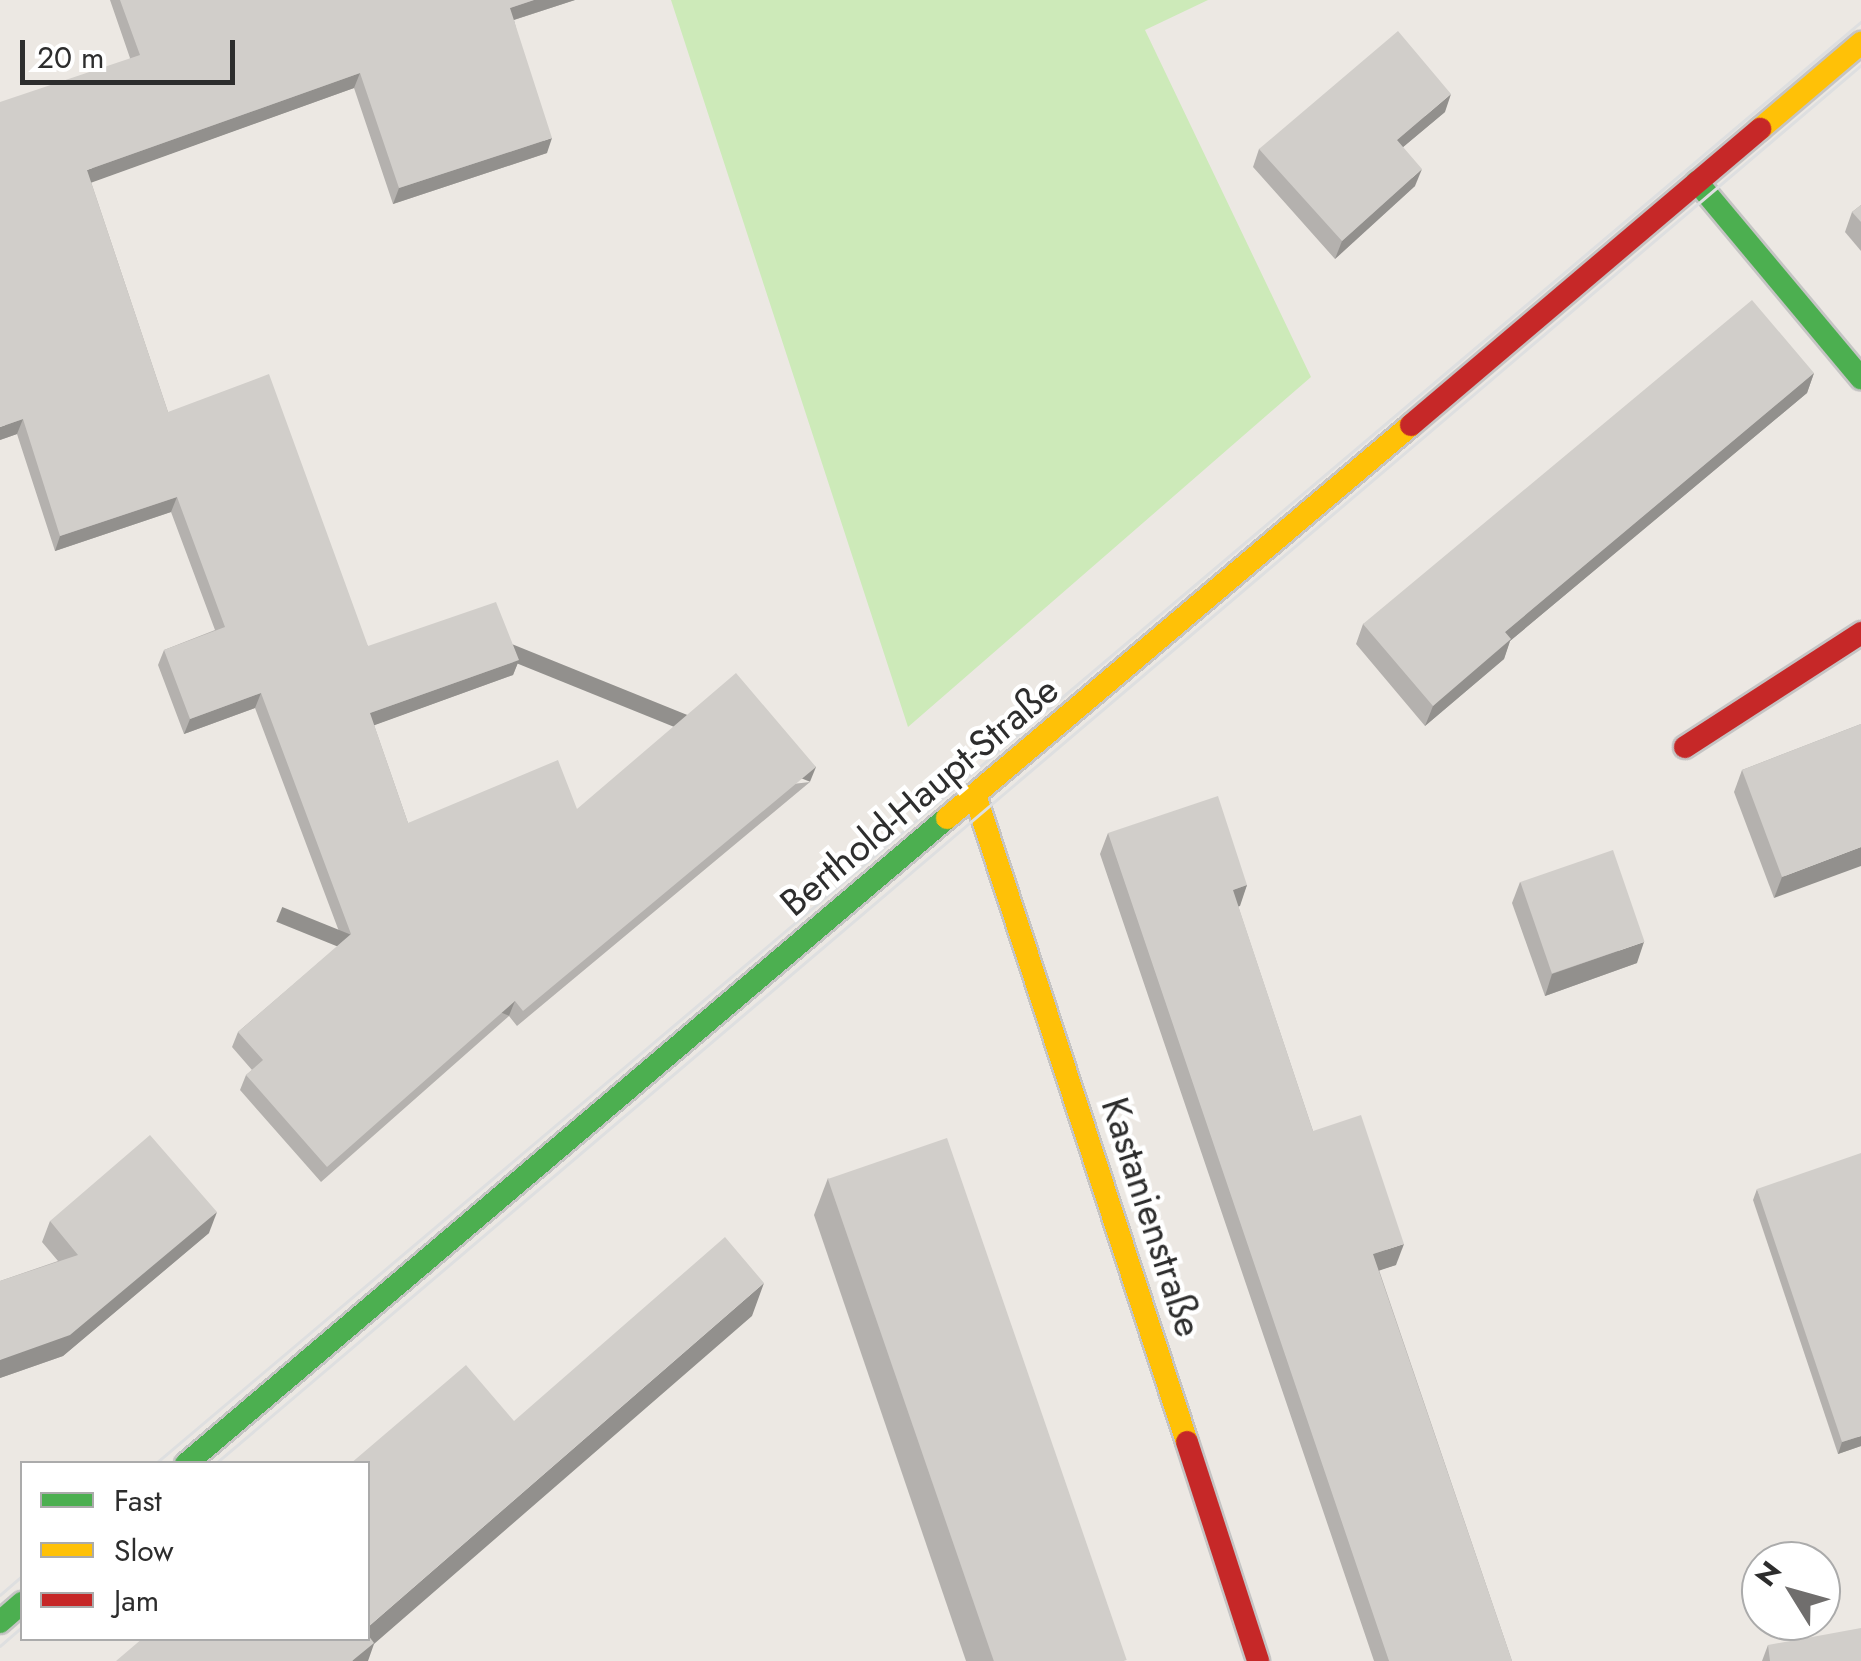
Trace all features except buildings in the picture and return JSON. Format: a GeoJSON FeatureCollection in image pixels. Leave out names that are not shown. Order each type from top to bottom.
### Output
{"type":"FeatureCollection","features":[{"type":"Feature","properties":{"kind":"street","name":"Berthold-Haupt-Straße"},"geometry":{"type":"LineString","coordinates":[[190,1461],[1861,43]]}},
{"type":"Feature","properties":{"kind":"street"},"geometry":{"type":"LineString","coordinates":[[1696,182],[1861,378]]}},
{"type":"Feature","properties":{"kind":"street"},"geometry":{"type":"LineString","coordinates":[[1686,747],[1861,633]]}},
{"type":"Feature","properties":{"kind":"street","name":"Kastanienstraße"},"geometry":{"type":"LineString","coordinates":[[975,795],[1258,1661]]}},
{"type":"Feature","properties":{"kind":"street"},"geometry":{"type":"LineString","coordinates":[[0,1622],[20,1605]]}},
{"type":"Feature","properties":{"kind":"green space"},"geometry":{"type":"Polygon","coordinates":[[[671,0],[1208,0],[1145,30],[1311,377],[908,727],[671,0]]]}},
{"type":"Feature","properties":{"kind":"tram line"},"geometry":{"type":"LineString","coordinates":[[159,1461],[1861,22]]}},
{"type":"Feature","properties":{"kind":"tram line"},"geometry":{"type":"LineString","coordinates":[[219,1461],[1861,65]]}},
{"type":"Feature","properties":{"kind":"tram line"},"geometry":{"type":"LineString","coordinates":[[0,1595],[20,1578]]}},
{"type":"Feature","properties":{"kind":"tram line"},"geometry":{"type":"LineString","coordinates":[[0,1646],[20,1629]]}},
{"type":"Feature","properties":{"kind":"traffic: fast"},"geometry":{"type":"LineString","coordinates":[[1697,182],[1861,378]]}},
{"type":"Feature","properties":{"kind":"traffic: fast"},"geometry":{"type":"LineString","coordinates":[[190,1461],[947,818]]}},
{"type":"Feature","properties":{"kind":"traffic: fast"},"geometry":{"type":"LineString","coordinates":[[0,1622],[20,1605]]}},
{"type":"Feature","properties":{"kind":"traffic: slow"},"geometry":{"type":"LineString","coordinates":[[1760,129],[1861,43]]}},
{"type":"Feature","properties":{"kind":"traffic: slow"},"geometry":{"type":"LineString","coordinates":[[947,818],[1411,425]]}},
{"type":"Feature","properties":{"kind":"traffic: slow"},"geometry":{"type":"LineString","coordinates":[[975,795],[1187,1442]]}},
{"type":"Feature","properties":{"kind":"traffic: jam"},"geometry":{"type":"LineString","coordinates":[[1411,425],[1760,129]]}},
{"type":"Feature","properties":{"kind":"traffic: jam"},"geometry":{"type":"LineString","coordinates":[[1685,747],[1861,633]]}},
{"type":"Feature","properties":{"kind":"traffic: jam"},"geometry":{"type":"LineString","coordinates":[[1187,1442],[1258,1661]]}}]}
